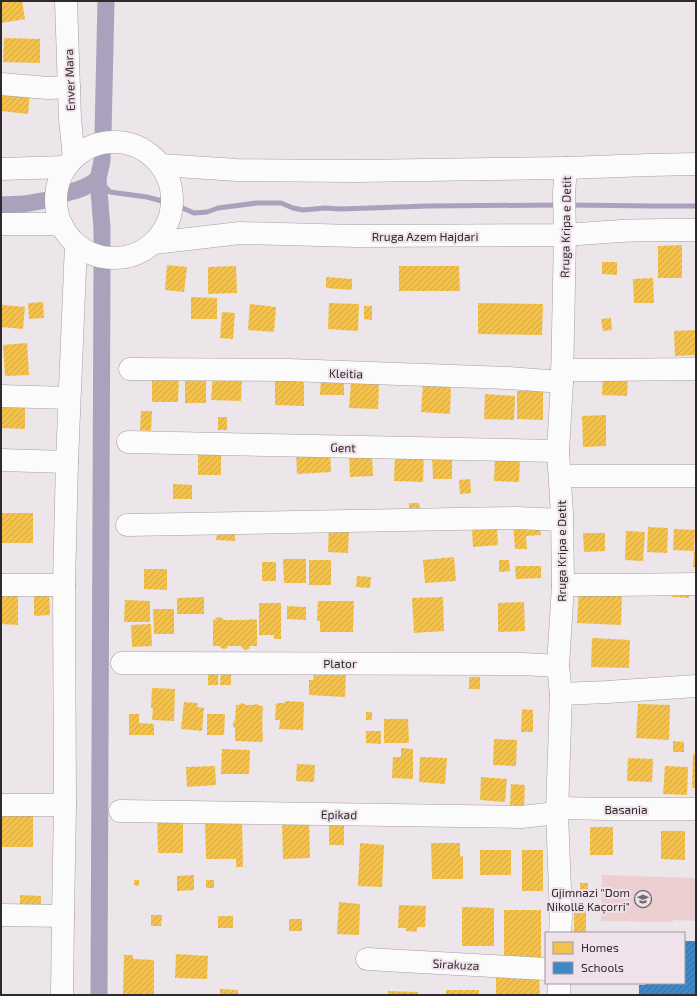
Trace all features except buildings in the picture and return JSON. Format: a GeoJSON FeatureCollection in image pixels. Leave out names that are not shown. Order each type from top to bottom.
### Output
{"type":"FeatureCollection","features":[{"type":"Feature","properties":{"kind":"street","name":"Enver Mara"},"geometry":{"type":"LineString","coordinates":[[66,1],[70,163]]}},
{"type":"Feature","properties":{"kind":"street"},"geometry":{"type":"LineString","coordinates":[[1,84],[48,88],[69,87]]}},
{"type":"Feature","properties":{"kind":"street","name":"Rruga Azem Hajdari"},"geometry":{"type":"LineString","coordinates":[[119,142],[131,144],[152,156],[161,165],[167,175],[171,187],[172,211],[162,234],[145,250],[134,256],[122,258],[98,256],[86,252],[68,236],[62,226],[58,214],[56,202],[57,190],[60,178],[70,163],[84,151],[95,145],[107,143],[119,142]]}},
{"type":"Feature","properties":{"kind":"street"},"geometry":{"type":"LineString","coordinates":[[1,169],[70,163]]}},
{"type":"Feature","properties":{"kind":"street"},"geometry":{"type":"LineString","coordinates":[[161,165],[237,170],[332,170],[566,168],[648,164],[696,164]]}},
{"type":"Feature","properties":{"kind":"street","name":"Rruga Kripa e Detit"},"geometry":{"type":"LineString","coordinates":[[560,932],[561,916],[557,810],[561,694],[558,666],[562,585],[562,520],[558,451],[562,376],[566,168]]}},
{"type":"Feature","properties":{"kind":"street","name":"Rruga Azem Hajdari"},"geometry":{"type":"LineString","coordinates":[[154,243],[240,233],[355,236],[565,214],[591,234],[650,230],[696,230]]}},
{"type":"Feature","properties":{"kind":"street"},"geometry":{"type":"LineString","coordinates":[[1,224],[47,224],[62,226]]}},
{"type":"Feature","properties":{"kind":"street"},"geometry":{"type":"LineString","coordinates":[[62,995],[62,916],[65,805],[64,585],[69,398],[76,244]]}},
{"type":"Feature","properties":{"kind":"street","name":"Kleitia"},"geometry":{"type":"LineString","coordinates":[[130,369],[289,370],[508,378],[562,376],[610,370],[696,369]]}},
{"type":"Feature","properties":{"kind":"street"},"geometry":{"type":"LineString","coordinates":[[1,396],[69,398]]}},
{"type":"Feature","properties":{"kind":"street","name":"Gent"},"geometry":{"type":"LineString","coordinates":[[128,442],[558,451]]}},
{"type":"Feature","properties":{"kind":"street"},"geometry":{"type":"LineString","coordinates":[[1,460],[67,462]]}},
{"type":"Feature","properties":{"kind":"street"},"geometry":{"type":"LineString","coordinates":[[560,476],[696,476]]}},
{"type":"Feature","properties":{"kind":"street"},"geometry":{"type":"LineString","coordinates":[[127,525],[516,518],[562,520]]}},
{"type":"Feature","properties":{"kind":"street"},"geometry":{"type":"LineString","coordinates":[[562,585],[696,584]]}},
{"type":"Feature","properties":{"kind":"street"},"geometry":{"type":"LineString","coordinates":[[1,585],[64,585]]}},
{"type":"Feature","properties":{"kind":"street","name":"Plator"},"geometry":{"type":"LineString","coordinates":[[122,663],[515,664],[558,666]]}},
{"type":"Feature","properties":{"kind":"street"},"geometry":{"type":"LineString","coordinates":[[561,694],[696,686]]}},
{"type":"Feature","properties":{"kind":"street"},"geometry":{"type":"LineString","coordinates":[[1,805],[65,805]]}},
{"type":"Feature","properties":{"kind":"street","name":"Basania"},"geometry":{"type":"LineString","coordinates":[[557,810],[696,809]]}},
{"type":"Feature","properties":{"kind":"street","name":"Epikad"},"geometry":{"type":"LineString","coordinates":[[120,811],[521,817],[557,810]]}},
{"type":"Feature","properties":{"kind":"street"},"geometry":{"type":"LineString","coordinates":[[1,915],[62,916]]}},
{"type":"Feature","properties":{"kind":"street","name":"Sirakuza"},"geometry":{"type":"LineString","coordinates":[[367,959],[545,969]]}},
{"type":"Feature","properties":{"kind":"street"},"geometry":{"type":"LineString","coordinates":[[559,984],[559,995]]}},
{"type":"Feature","properties":{"kind":"shaded area"},"geometry":{"type":"Polygon","coordinates":[[[602,875],[696,878],[696,921],[601,921],[602,875]]]}},
{"type":"Feature","properties":{"kind":"waterway"},"geometry":{"type":"LineString","coordinates":[[103,134],[106,1]]}},
{"type":"Feature","properties":{"kind":"waterway"},"geometry":{"type":"LineString","coordinates":[[102,153],[102,161],[98,179],[102,247]]}},
{"type":"Feature","properties":{"kind":"waterway"},"geometry":{"type":"LineString","coordinates":[[98,179],[110,192],[147,197],[162,201]]}},
{"type":"Feature","properties":{"kind":"waterway"},"geometry":{"type":"LineString","coordinates":[[66,193],[83,188],[98,179]]}},
{"type":"Feature","properties":{"kind":"waterway"},"geometry":{"type":"LineString","coordinates":[[1,205],[24,204],[47,200]]}},
{"type":"Feature","properties":{"kind":"waterway"},"geometry":{"type":"LineString","coordinates":[[178,206],[194,213],[257,203],[281,203],[303,210],[325,208],[341,209],[427,206],[559,205]]}},
{"type":"Feature","properties":{"kind":"waterway"},"geometry":{"type":"LineString","coordinates":[[569,205],[696,206]]}},
{"type":"Feature","properties":{"kind":"waterway"},"geometry":{"type":"LineString","coordinates":[[99,995],[102,267]]}},
{"type":"Feature","properties":{"kind":"place","name":"Gjimnazi \"Dom Nikollë Kaçorri\""},"geometry":{"type":"Point","coordinates":[643,899]}}]}
